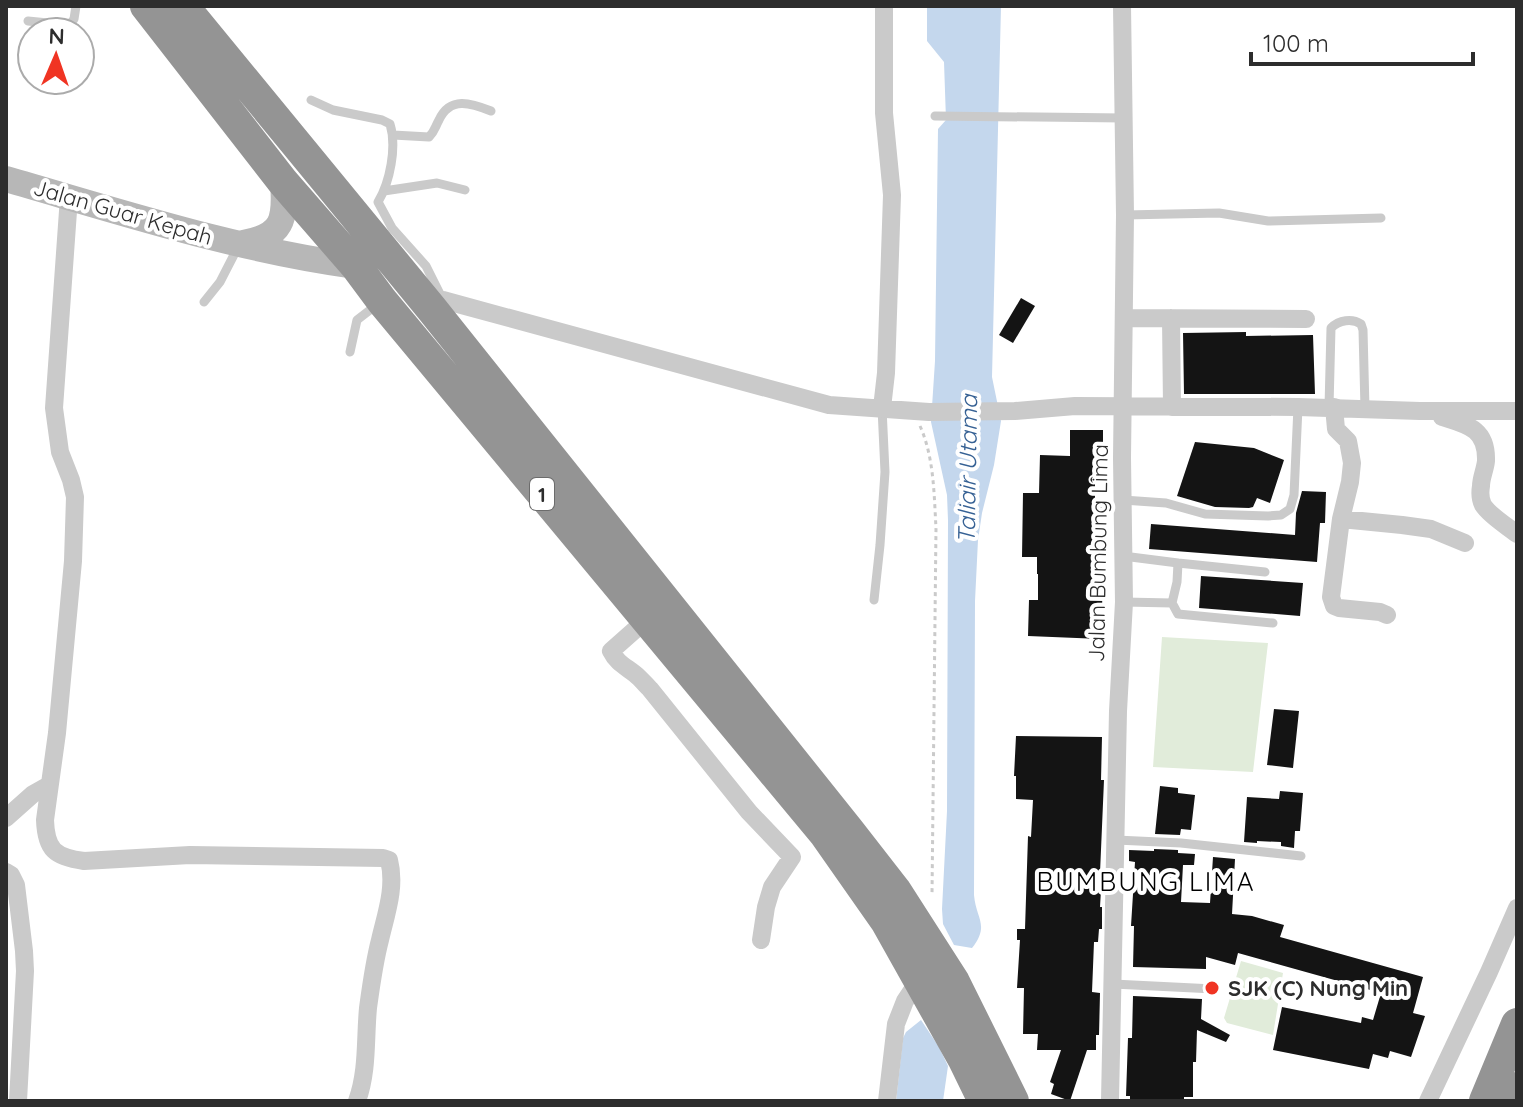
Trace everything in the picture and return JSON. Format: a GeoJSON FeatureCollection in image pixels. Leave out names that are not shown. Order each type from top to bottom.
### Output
{"type":"FeatureCollection","features":[{"type":"Feature","properties":{"kind":"highway","name":"1"},"geometry":{"type":"LineString","coordinates":[[146,6],[283,182],[356,266],[642,624],[825,834],[886,921],[984,1101]]}},
{"type":"Feature","properties":{"kind":"highway","name":"1"},"geometry":{"type":"LineString","coordinates":[[183,6],[437,304],[895,890],[963,997],[1013,1101]]}},
{"type":"Feature","properties":{"kind":"highway"},"geometry":{"type":"LineString","coordinates":[[1485,1101],[1517,1024]]}},
{"type":"Feature","properties":{"kind":"highway"},"geometry":{"type":"LineString","coordinates":[[1511,1101],[1517,1088]]}},
{"type":"Feature","properties":{"kind":"main road","name":"Jalan Guar Kepah"},"geometry":{"type":"LineString","coordinates":[[6,179],[239,244],[356,266]]}},
{"type":"Feature","properties":{"kind":"main road","name":"Jalan Guar Kepah"},"geometry":{"type":"LineString","coordinates":[[239,244],[273,234],[285,206],[283,182]]}},
{"type":"Feature","properties":{"kind":"street"},"geometry":{"type":"LineString","coordinates":[[882,408],[892,195],[884,113],[884,6]]}},
{"type":"Feature","properties":{"kind":"street","name":"Jalan Bumbung Lima"},"geometry":{"type":"LineString","coordinates":[[1110,1101],[1118,711],[1124,602],[1122,6]]}},
{"type":"Feature","properties":{"kind":"street"},"geometry":{"type":"LineString","coordinates":[[69,197],[54,408],[60,452],[75,497],[73,561],[45,835],[56,854],[84,861],[190,855],[389,860],[391,887],[375,962],[363,1082],[357,1101]]}},
{"type":"Feature","properties":{"kind":"street"},"geometry":{"type":"LineString","coordinates":[[437,304],[829,405],[929,412],[1015,411],[1075,406],[1517,411]]}},
{"type":"Feature","properties":{"kind":"street"},"geometry":{"type":"LineString","coordinates":[[1124,318],[1306,319]]}},
{"type":"Feature","properties":{"kind":"street"},"geometry":{"type":"LineString","coordinates":[[1171,318],[1172,407]]}},
{"type":"Feature","properties":{"kind":"street"},"geometry":{"type":"LineString","coordinates":[[1332,407],[1336,429],[1348,441],[1352,463],[1331,597],[1334,606],[1387,615]]}},
{"type":"Feature","properties":{"kind":"street"},"geometry":{"type":"LineString","coordinates":[[1420,411],[1470,426],[1481,435],[1486,463],[1481,481],[1481,502],[1488,511],[1517,532]]}},
{"type":"Feature","properties":{"kind":"street"},"geometry":{"type":"LineString","coordinates":[[1341,519],[1431,529],[1465,543]]}},
{"type":"Feature","properties":{"kind":"street"},"geometry":{"type":"LineString","coordinates":[[642,624],[614,647],[611,651],[615,659],[650,689],[749,812],[792,857],[772,887],[761,940]]}},
{"type":"Feature","properties":{"kind":"street"},"geometry":{"type":"LineString","coordinates":[[6,818],[33,794],[49,785]]}},
{"type":"Feature","properties":{"kind":"street"},"geometry":{"type":"LineString","coordinates":[[6,872],[16,885],[24,951],[18,1101]]}},
{"type":"Feature","properties":{"kind":"street"},"geometry":{"type":"LineString","coordinates":[[1428,1101],[1517,908]]}},
{"type":"Feature","properties":{"kind":"street"},"geometry":{"type":"LineString","coordinates":[[887,1101],[896,1024],[905,1001],[922,985]]}},
{"type":"Feature","properties":{"kind":"lane"},"geometry":{"type":"LineString","coordinates":[[311,100],[333,110],[390,124],[393,148],[384,191],[378,202],[392,228],[426,266],[437,304]]}},
{"type":"Feature","properties":{"kind":"lane"},"geometry":{"type":"LineString","coordinates":[[393,135],[429,137],[435,132],[441,115],[457,103],[491,111]]}},
{"type":"Feature","properties":{"kind":"lane"},"geometry":{"type":"LineString","coordinates":[[938,116],[1124,118]]}},
{"type":"Feature","properties":{"kind":"lane"},"geometry":{"type":"LineString","coordinates":[[384,191],[437,183],[465,190]]}},
{"type":"Feature","properties":{"kind":"lane"},"geometry":{"type":"LineString","coordinates":[[1125,215],[1219,213],[1268,221],[1381,218]]}},
{"type":"Feature","properties":{"kind":"lane"},"geometry":{"type":"LineString","coordinates":[[204,302],[220,282],[239,244]]}},
{"type":"Feature","properties":{"kind":"lane"},"geometry":{"type":"LineString","coordinates":[[350,352],[357,320],[382,301]]}},
{"type":"Feature","properties":{"kind":"lane"},"geometry":{"type":"LineString","coordinates":[[1332,407],[1331,328],[1341,321],[1349,321],[1358,322],[1363,330],[1365,409]]}},
{"type":"Feature","properties":{"kind":"lane"},"geometry":{"type":"LineString","coordinates":[[1123,500],[1166,503],[1205,514],[1281,515],[1290,509],[1294,495],[1298,407]]}},
{"type":"Feature","properties":{"kind":"lane"},"geometry":{"type":"LineString","coordinates":[[874,600],[885,472],[882,408]]}},
{"type":"Feature","properties":{"kind":"lane"},"geometry":{"type":"LineString","coordinates":[[1123,556],[1265,572]]}},
{"type":"Feature","properties":{"kind":"lane"},"geometry":{"type":"LineString","coordinates":[[1178,563],[1172,603],[1178,614],[1273,623]]}},
{"type":"Feature","properties":{"kind":"lane"},"geometry":{"type":"LineString","coordinates":[[1124,602],[1172,603]]}},
{"type":"Feature","properties":{"kind":"lane"},"geometry":{"type":"LineString","coordinates":[[1116,840],[1181,843],[1301,856]]}},
{"type":"Feature","properties":{"kind":"lane"},"geometry":{"type":"LineString","coordinates":[[1113,984],[1214,989]]}},
{"type":"Feature","properties":{"kind":"path"},"geometry":{"type":"LineString","coordinates":[[908,411],[922,431],[934,490],[936,588],[932,895]]}},
{"type":"Feature","properties":{"kind":"green space"},"geometry":{"type":"Polygon","coordinates":[[[1162,637],[1268,643],[1253,772],[1153,767],[1162,637]]]}},
{"type":"Feature","properties":{"kind":"green space"},"geometry":{"type":"Polygon","coordinates":[[[1241,961],[1283,973],[1273,1035],[1227,1023],[1224,1018],[1241,961]]]}},
{"type":"Feature","properties":{"kind":"water","name":"Taliair Utama"},"geometry":{"type":"Polygon","coordinates":[[[927,6],[1001,6],[992,377],[1001,421],[978,540],[974,895],[981,927],[972,948],[954,945],[943,924],[942,909],[947,811],[948,520],[947,495],[931,422],[935,361],[938,129],[946,120],[944,62],[927,41],[927,6]]]}},
{"type":"Feature","properties":{"kind":"water"},"geometry":{"type":"Polygon","coordinates":[[[921,1020],[948,1066],[943,1101],[896,1101],[903,1038],[921,1020]]]}},
{"type":"Feature","properties":{"kind":"building"},"geometry":{"type":"Polygon","coordinates":[[[1021,298],[1035,306],[1013,343],[999,335],[1021,298]]]}},
{"type":"Feature","properties":{"kind":"building"},"geometry":{"type":"Polygon","coordinates":[[[1246,332],[1246,336],[1313,335],[1315,394],[1184,394],[1183,333],[1246,332]]]}},
{"type":"Feature","properties":{"kind":"building"},"geometry":{"type":"Polygon","coordinates":[[[1070,430],[1103,430],[1103,484],[1095,484],[1095,507],[1104,507],[1102,548],[1097,548],[1096,576],[1103,577],[1101,639],[1028,636],[1029,600],[1038,600],[1038,574],[1037,557],[1022,557],[1023,493],[1039,493],[1040,455],[1070,456],[1070,430]]]}},
{"type":"Feature","properties":{"kind":"building"},"geometry":{"type":"Polygon","coordinates":[[[1195,442],[1254,448],[1284,460],[1270,503],[1257,498],[1253,507],[1249,508],[1215,507],[1177,496],[1195,442]]]}},
{"type":"Feature","properties":{"kind":"building"},"geometry":{"type":"Polygon","coordinates":[[[1302,491],[1326,492],[1325,523],[1320,523],[1317,562],[1149,549],[1151,524],[1295,535],[1296,513],[1302,491]]]}},
{"type":"Feature","properties":{"kind":"building"},"geometry":{"type":"Polygon","coordinates":[[[1201,576],[1303,583],[1300,616],[1199,608],[1201,576]]]}},
{"type":"Feature","properties":{"kind":"building"},"geometry":{"type":"Polygon","coordinates":[[[1274,709],[1299,711],[1293,768],[1267,765],[1274,709]]]}},
{"type":"Feature","properties":{"kind":"building"},"geometry":{"type":"Polygon","coordinates":[[[1016,736],[1102,737],[1102,929],[1099,929],[1098,942],[1094,942],[1092,992],[1100,993],[1099,1035],[1096,1035],[1096,1050],[1087,1050],[1070,1101],[1051,1094],[1054,1084],[1050,1082],[1061,1050],[1037,1050],[1038,1034],[1023,1034],[1024,988],[1017,988],[1020,940],[1017,940],[1017,929],[1025,929],[1028,836],[1031,837],[1033,800],[1016,799],[1016,736]]]}},
{"type":"Feature","properties":{"kind":"building"},"geometry":{"type":"Polygon","coordinates":[[[1160,786],[1178,788],[1178,793],[1195,795],[1191,830],[1181,829],[1180,835],[1155,834],[1160,786]]]}},
{"type":"Feature","properties":{"kind":"building"},"geometry":{"type":"Polygon","coordinates":[[[1280,791],[1303,793],[1300,831],[1295,831],[1294,848],[1281,846],[1281,842],[1244,842],[1247,797],[1279,799],[1280,791]]]}},
{"type":"Feature","properties":{"kind":"building"},"geometry":{"type":"Polygon","coordinates":[[[1154,849],[1195,854],[1194,865],[1183,865],[1181,902],[1210,903],[1213,857],[1235,859],[1232,914],[1284,925],[1280,937],[1423,977],[1413,1013],[1425,1016],[1411,1057],[1390,1051],[1388,1058],[1373,1054],[1369,1069],[1273,1050],[1282,1007],[1361,1023],[1362,1017],[1373,1020],[1381,993],[1238,953],[1235,965],[1206,957],[1206,969],[1133,967],[1134,926],[1131,926],[1135,862],[1129,861],[1129,850],[1154,849]]]}},
{"type":"Feature","properties":{"kind":"building"},"geometry":{"type":"Polygon","coordinates":[[[1133,996],[1202,999],[1201,1019],[1230,1035],[1226,1042],[1197,1030],[1193,1097],[1184,1097],[1184,1101],[1130,1101],[1130,1096],[1126,1096],[1133,996]]]}},
{"type":"Feature","properties":{"kind":"place","name":"SJK (C) Nung Min"},"geometry":{"type":"Point","coordinates":[1212,988]}},
{"type":"Feature","properties":{"kind":"district","name":"BUMBUNG LIMA"},"geometry":{"type":"Point","coordinates":[1146,881]}}]}
